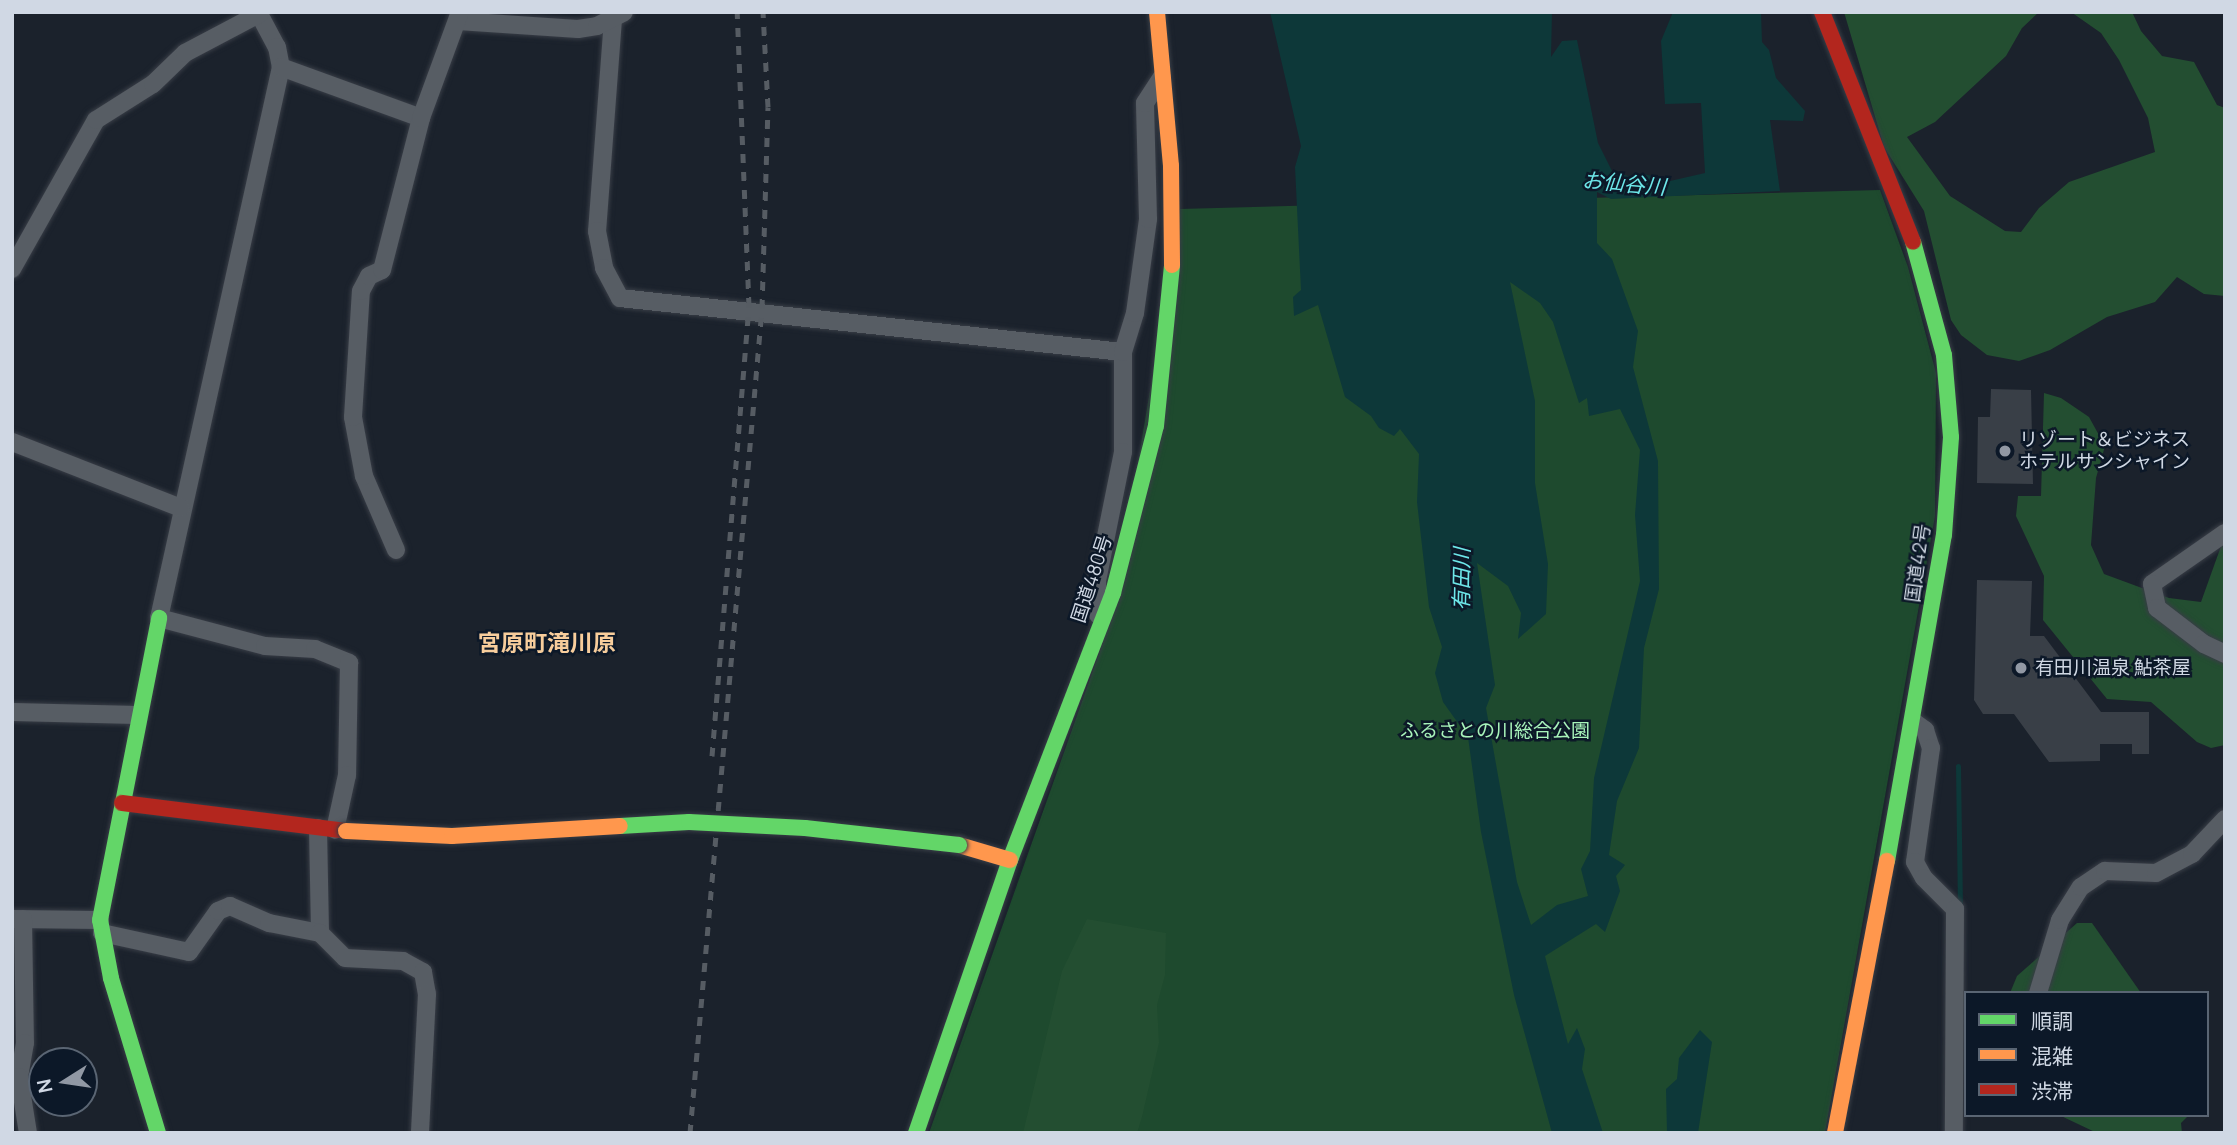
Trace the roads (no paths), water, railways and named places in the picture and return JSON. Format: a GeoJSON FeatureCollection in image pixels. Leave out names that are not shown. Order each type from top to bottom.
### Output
{"type":"FeatureCollection","features":[{"type":"Feature","properties":{"kind":"main road","name":"国道480号"},"geometry":{"type":"LineString","coordinates":[[916,1133],[1010,860],[1100,625],[1142,490],[1164,362],[1172,226],[1157,12]]}},
{"type":"Feature","properties":{"kind":"main road","name":"国道42号"},"geometry":{"type":"LineString","coordinates":[[1822,12],[1857,108],[1908,222],[1944,355],[1951,462],[1914,722],[1835,1133]]}},
{"type":"Feature","properties":{"kind":"main road"},"geometry":{"type":"LineString","coordinates":[[158,1133],[101,926],[138,715],[159,618]]}},
{"type":"Feature","properties":{"kind":"main road"},"geometry":{"type":"LineString","coordinates":[[122,803],[333,830],[452,836],[689,822],[805,828],[959,845],[1010,860]]}},
{"type":"Feature","properties":{"kind":"street"},"geometry":{"type":"LineString","coordinates":[[12,269],[96,120],[153,83],[185,53],[259,13],[277,47],[281,67],[181,508],[159,618],[265,646],[315,649],[349,663],[347,775],[333,830],[320,933]]}},
{"type":"Feature","properties":{"kind":"street"},"geometry":{"type":"LineString","coordinates":[[619,16],[597,231],[604,268],[620,298],[1123,352]]}},
{"type":"Feature","properties":{"kind":"street"},"geometry":{"type":"LineString","coordinates":[[396,550],[365,477],[353,417],[352,373],[361,291],[369,276],[382,270],[421,118],[459,17],[551,30],[597,26],[619,16]]}},
{"type":"Feature","properties":{"kind":"street"},"geometry":{"type":"LineString","coordinates":[[281,67],[421,118]]}},
{"type":"Feature","properties":{"kind":"street"},"geometry":{"type":"LineString","coordinates":[[1100,625],[1096,593],[1123,452],[1123,352],[1135,313],[1148,219],[1145,103],[1163,76]]}},
{"type":"Feature","properties":{"kind":"street"},"geometry":{"type":"LineString","coordinates":[[12,442],[181,508]]}},
{"type":"Feature","properties":{"kind":"street"},"geometry":{"type":"LineString","coordinates":[[2225,533],[2151,584],[2157,608],[2204,644],[2225,654]]}},
{"type":"Feature","properties":{"kind":"street"},"geometry":{"type":"LineString","coordinates":[[12,712],[138,715]]}},
{"type":"Feature","properties":{"kind":"street"},"geometry":{"type":"LineString","coordinates":[[1914,722],[1924,730],[1931,748],[1915,862],[1924,878],[1955,909],[1960,1076],[1954,1133]]}},
{"type":"Feature","properties":{"kind":"street"},"geometry":{"type":"LineString","coordinates":[[2039,991],[2060,920],[2081,887],[2105,871],[2156,873],[2192,854],[2225,819]]}},
{"type":"Feature","properties":{"kind":"street"},"geometry":{"type":"LineString","coordinates":[[28,1133],[19,1077],[25,1044],[18,919],[101,926],[189,952],[218,911],[230,906],[269,923],[320,933],[345,958],[403,961],[423,972],[427,993],[420,1133]]}},
{"type":"Feature","properties":{"kind":"water"},"geometry":{"type":"Polygon","coordinates":[[[1270,12],[1552,12],[1551,57],[1562,41],[1577,40],[1598,143],[1612,171],[1628,176],[1644,174],[1670,181],[1705,173],[1701,103],[1665,104],[1661,41],[1673,12],[1761,12],[1762,42],[1769,50],[1776,78],[1805,111],[1803,121],[1770,120],[1780,191],[1611,199],[1597,192],[1597,243],[1612,259],[1638,331],[1633,367],[1658,461],[1659,589],[1644,648],[1639,748],[1617,801],[1609,855],[1625,865],[1616,876],[1620,891],[1605,932],[1596,924],[1545,956],[1568,1044],[1577,1028],[1585,1049],[1582,1069],[1603,1133],[1552,1133],[1514,995],[1481,832],[1468,737],[1443,702],[1435,673],[1442,647],[1429,607],[1417,502],[1419,454],[1400,429],[1394,436],[1379,428],[1371,416],[1345,397],[1318,305],[1294,316],[1293,297],[1301,290],[1295,167],[1301,146],[1270,12]],[[1510,282],[1535,401],[1535,483],[1548,564],[1546,614],[1518,639],[1521,613],[1508,586],[1477,563],[1495,685],[1486,708],[1517,882],[1531,925],[1557,905],[1588,896],[1581,869],[1590,851],[1594,778],[1640,581],[1635,515],[1640,450],[1620,409],[1589,416],[1587,398],[1579,403],[1553,322],[1540,303],[1510,282]]]}},
{"type":"Feature","properties":{"kind":"water"},"geometry":{"type":"Polygon","coordinates":[[[1700,1030],[1712,1042],[1698,1133],[1667,1133],[1666,1089],[1677,1079],[1679,1058],[1700,1030]]]}},
{"type":"Feature","properties":{"kind":"waterway"},"geometry":{"type":"LineString","coordinates":[[1958,766],[1960,906]]}},
{"type":"Feature","properties":{"kind":"railway"},"geometry":{"type":"LineString","coordinates":[[712,756],[749,306],[737,12]]}},
{"type":"Feature","properties":{"kind":"railway"},"geometry":{"type":"LineString","coordinates":[[690,1133],[762,308],[768,107],[763,12]]}},
{"type":"Feature","properties":{"kind":"place","name":"リゾート＆ビジネス ホテルサンシャイン"},"geometry":{"type":"Point","coordinates":[2005,451]}},
{"type":"Feature","properties":{"kind":"place","name":"有田川温泉 鮎茶屋"},"geometry":{"type":"Point","coordinates":[2021,668]}},
{"type":"Feature","properties":{"kind":"district","name":"宮原町滝川原"},"geometry":{"type":"Point","coordinates":[547,642]}},
{"type":"Feature","properties":{"kind":"water label","name":"お仙谷川"},"geometry":{"type":"Point","coordinates":[1624,183]}},
{"type":"Feature","properties":{"kind":"water label","name":"有田川"},"geometry":{"type":"Point","coordinates":[1461,579]}},
{"type":"Feature","properties":{"kind":"park label","name":"ふるさとの川総合公園"},"geometry":{"type":"Point","coordinates":[1495,731]}}]}
